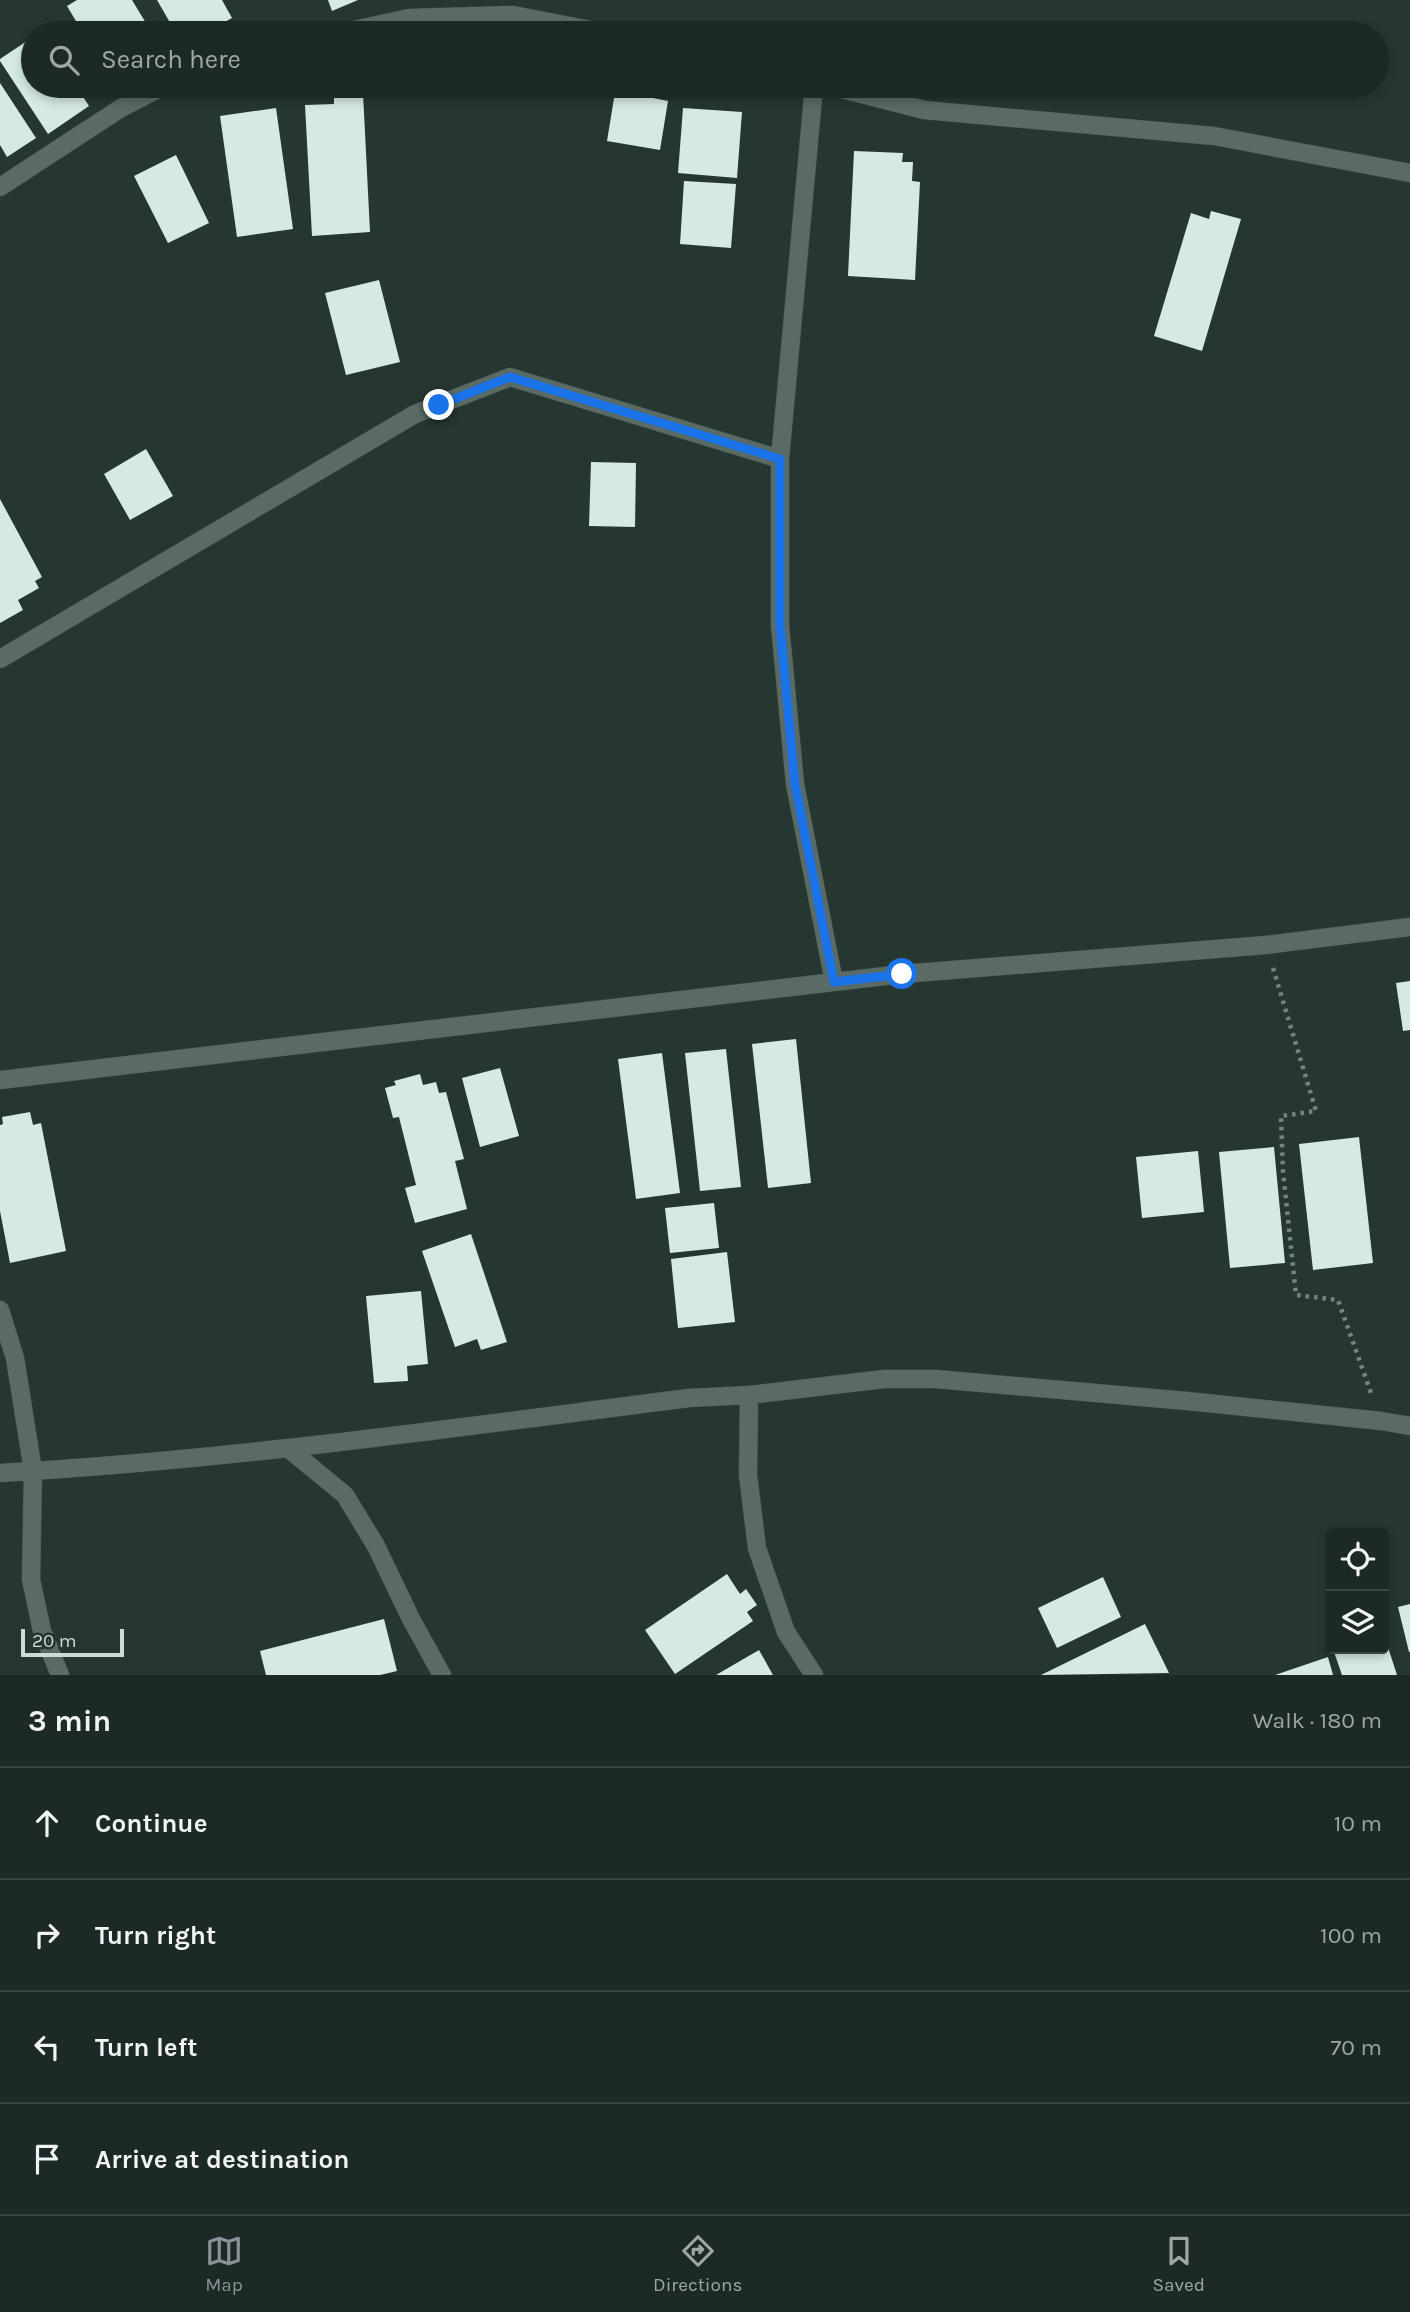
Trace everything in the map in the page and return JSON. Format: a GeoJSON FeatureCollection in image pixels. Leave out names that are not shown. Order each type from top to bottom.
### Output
{"type":"FeatureCollection","features":[{"type":"Feature","properties":{"kind":"street"},"geometry":{"type":"LineString","coordinates":[[395,21],[409,18],[513,15],[544,21]]}},
{"type":"Feature","properties":{"kind":"street"},"geometry":{"type":"LineString","coordinates":[[0,187],[141,98]]}},
{"type":"Feature","properties":{"kind":"street"},"geometry":{"type":"LineString","coordinates":[[813,98],[780,459],[780,625],[795,784],[834,982]]}},
{"type":"Feature","properties":{"kind":"street"},"geometry":{"type":"LineString","coordinates":[[878,98],[925,110],[1214,136],[1410,173]]}},
{"type":"Feature","properties":{"kind":"street"},"geometry":{"type":"LineString","coordinates":[[0,659],[415,414],[510,377],[780,459]]}},
{"type":"Feature","properties":{"kind":"street"},"geometry":{"type":"LineString","coordinates":[[0,1080],[902,974],[1266,944],[1410,926]]}},
{"type":"Feature","properties":{"kind":"street"},"geometry":{"type":"LineString","coordinates":[[0,1310],[15,1358],[33,1471],[32,1579],[42,1631],[60,1675]]}},
{"type":"Feature","properties":{"kind":"street"},"geometry":{"type":"LineString","coordinates":[[0,1473],[128,1466],[289,1449],[689,1398],[749,1395],[884,1379],[936,1379],[1187,1401],[1381,1420],[1410,1426]]}},
{"type":"Feature","properties":{"kind":"street"},"geometry":{"type":"LineString","coordinates":[[749,1395],[748,1475],[757,1548],[786,1632],[814,1675]]}},
{"type":"Feature","properties":{"kind":"street"},"geometry":{"type":"LineString","coordinates":[[289,1449],[345,1495],[376,1546],[442,1675]]}},
{"type":"Feature","properties":{"kind":"path"},"geometry":{"type":"LineString","coordinates":[[1266,944],[1315,1111],[1281,1116],[1283,1171],[1296,1295],[1338,1300],[1381,1420]]}},
{"type":"Feature","properties":{"kind":"building"},"geometry":{"type":"Polygon","coordinates":[[[77,0],[132,0],[145,21],[76,21],[67,6],[77,0]]]}},
{"type":"Feature","properties":{"kind":"building"},"geometry":{"type":"Polygon","coordinates":[[[157,0],[222,0],[232,18],[227,21],[169,21],[157,0]]]}},
{"type":"Feature","properties":{"kind":"building"},"geometry":{"type":"Polygon","coordinates":[[[328,0],[358,0],[332,11],[328,0]]]}},
{"type":"Feature","properties":{"kind":"building"},"geometry":{"type":"Polygon","coordinates":[[[21,45],[21,93],[0,61],[21,45]]]}},
{"type":"Feature","properties":{"kind":"building"},"geometry":{"type":"Polygon","coordinates":[[[0,83],[36,138],[7,157],[0,145],[0,83]]]}},
{"type":"Feature","properties":{"kind":"building"},"geometry":{"type":"Polygon","coordinates":[[[24,98],[84,98],[89,106],[48,134],[24,98]]]}},
{"type":"Feature","properties":{"kind":"building"},"geometry":{"type":"Polygon","coordinates":[[[334,98],[363,98],[370,232],[312,236],[305,105],[334,104],[334,98]]]}},
{"type":"Feature","properties":{"kind":"building"},"geometry":{"type":"Polygon","coordinates":[[[614,98],[653,98],[668,101],[660,150],[607,141],[614,98]]]}},
{"type":"Feature","properties":{"kind":"building"},"geometry":{"type":"Polygon","coordinates":[[[276,108],[293,229],[237,237],[220,116],[276,108]]]}},
{"type":"Feature","properties":{"kind":"building"},"geometry":{"type":"Polygon","coordinates":[[[683,108],[742,112],[737,178],[678,173],[683,108]]]}},
{"type":"Feature","properties":{"kind":"building"},"geometry":{"type":"Polygon","coordinates":[[[854,151],[903,153],[902,162],[913,162],[912,181],[920,182],[915,280],[848,276],[854,151]]]}},
{"type":"Feature","properties":{"kind":"building"},"geometry":{"type":"Polygon","coordinates":[[[176,155],[209,223],[168,243],[134,176],[176,155]]]}},
{"type":"Feature","properties":{"kind":"building"},"geometry":{"type":"Polygon","coordinates":[[[684,181],[736,184],[731,248],[680,244],[684,181]]]}},
{"type":"Feature","properties":{"kind":"building"},"geometry":{"type":"Polygon","coordinates":[[[1211,211],[1241,219],[1202,351],[1154,336],[1191,213],[1209,219],[1211,211]]]}},
{"type":"Feature","properties":{"kind":"building"},"geometry":{"type":"Polygon","coordinates":[[[379,280],[400,362],[346,375],[325,293],[379,280]]]}},
{"type":"Feature","properties":{"kind":"building"},"geometry":{"type":"Polygon","coordinates":[[[146,449],[173,496],[130,520],[104,474],[146,449]]]}},
{"type":"Feature","properties":{"kind":"building"},"geometry":{"type":"Polygon","coordinates":[[[591,462],[636,463],[635,527],[589,526],[591,462]]]}},
{"type":"Feature","properties":{"kind":"building"},"geometry":{"type":"Polygon","coordinates":[[[0,499],[42,577],[35,581],[39,588],[18,600],[23,610],[0,623],[0,499]]]}},
{"type":"Feature","properties":{"kind":"building"},"geometry":{"type":"Polygon","coordinates":[[[1410,981],[1410,1030],[1403,1031],[1396,983],[1410,981]]]}},
{"type":"Feature","properties":{"kind":"building"},"geometry":{"type":"Polygon","coordinates":[[[796,1039],[811,1183],[768,1188],[752,1044],[796,1039]]]}},
{"type":"Feature","properties":{"kind":"building"},"geometry":{"type":"Polygon","coordinates":[[[726,1049],[741,1187],[700,1191],[685,1053],[726,1049]]]}},
{"type":"Feature","properties":{"kind":"building"},"geometry":{"type":"Polygon","coordinates":[[[662,1053],[680,1193],[636,1199],[618,1059],[662,1053]]]}},
{"type":"Feature","properties":{"kind":"building"},"geometry":{"type":"Polygon","coordinates":[[[500,1068],[519,1136],[480,1147],[462,1078],[500,1068]]]}},
{"type":"Feature","properties":{"kind":"building"},"geometry":{"type":"Polygon","coordinates":[[[420,1074],[423,1085],[436,1082],[439,1093],[446,1092],[464,1159],[455,1161],[467,1209],[415,1223],[405,1188],[416,1185],[399,1117],[393,1118],[385,1088],[396,1085],[394,1081],[420,1074]]]}},
{"type":"Feature","properties":{"kind":"building"},"geometry":{"type":"Polygon","coordinates":[[[30,1112],[33,1125],[41,1123],[66,1251],[10,1263],[0,1211],[0,1125],[3,1124],[2,1117],[30,1112]]]}},
{"type":"Feature","properties":{"kind":"building"},"geometry":{"type":"Polygon","coordinates":[[[1359,1137],[1373,1263],[1313,1270],[1299,1144],[1359,1137]]]}},
{"type":"Feature","properties":{"kind":"building"},"geometry":{"type":"Polygon","coordinates":[[[1274,1147],[1285,1263],[1230,1268],[1219,1152],[1274,1147]]]}},
{"type":"Feature","properties":{"kind":"building"},"geometry":{"type":"Polygon","coordinates":[[[1198,1151],[1204,1212],[1142,1218],[1136,1157],[1198,1151]]]}},
{"type":"Feature","properties":{"kind":"building"},"geometry":{"type":"Polygon","coordinates":[[[714,1203],[719,1248],[670,1253],[665,1208],[714,1203]]]}},
{"type":"Feature","properties":{"kind":"building"},"geometry":{"type":"Polygon","coordinates":[[[471,1234],[507,1342],[481,1350],[477,1339],[455,1347],[422,1251],[471,1234]]]}},
{"type":"Feature","properties":{"kind":"building"},"geometry":{"type":"Polygon","coordinates":[[[727,1252],[735,1322],[678,1328],[671,1259],[727,1252]]]}},
{"type":"Feature","properties":{"kind":"building"},"geometry":{"type":"Polygon","coordinates":[[[421,1291],[428,1364],[407,1366],[408,1381],[374,1383],[366,1296],[421,1291]]]}},
{"type":"Feature","properties":{"kind":"building"},"geometry":{"type":"Polygon","coordinates":[[[727,1574],[740,1594],[746,1589],[757,1605],[747,1612],[753,1621],[675,1674],[645,1630],[727,1574]]]}},
{"type":"Feature","properties":{"kind":"building"},"geometry":{"type":"Polygon","coordinates":[[[1103,1577],[1121,1617],[1057,1648],[1038,1608],[1103,1577]]]}},
{"type":"Feature","properties":{"kind":"building"},"geometry":{"type":"Polygon","coordinates":[[[1410,1604],[1410,1652],[1409,1652],[1398,1607],[1410,1604]]]}},
{"type":"Feature","properties":{"kind":"building"},"geometry":{"type":"Polygon","coordinates":[[[384,1619],[397,1671],[380,1675],[266,1675],[260,1651],[384,1619]]]}},
{"type":"Feature","properties":{"kind":"building"},"geometry":{"type":"Polygon","coordinates":[[[1145,1624],[1169,1673],[1041,1675],[1145,1624]]]}},
{"type":"Feature","properties":{"kind":"building"},"geometry":{"type":"Polygon","coordinates":[[[759,1650],[773,1675],[716,1675],[759,1650]]]}},
{"type":"Feature","properties":{"kind":"building"},"geometry":{"type":"Polygon","coordinates":[[[1389,1650],[1397,1675],[1342,1675],[1335,1654],[1389,1654],[1389,1650]]]}},
{"type":"Feature","properties":{"kind":"building"},"geometry":{"type":"Polygon","coordinates":[[[1328,1657],[1333,1675],[1275,1675],[1328,1657]]]}},
{"type":"Feature","properties":{"kind":"route"},"geometry":{"type":"LineString","coordinates":[[439,405],[510,377],[780,459],[780,625],[795,784],[834,982],[902,974]]}}]}
